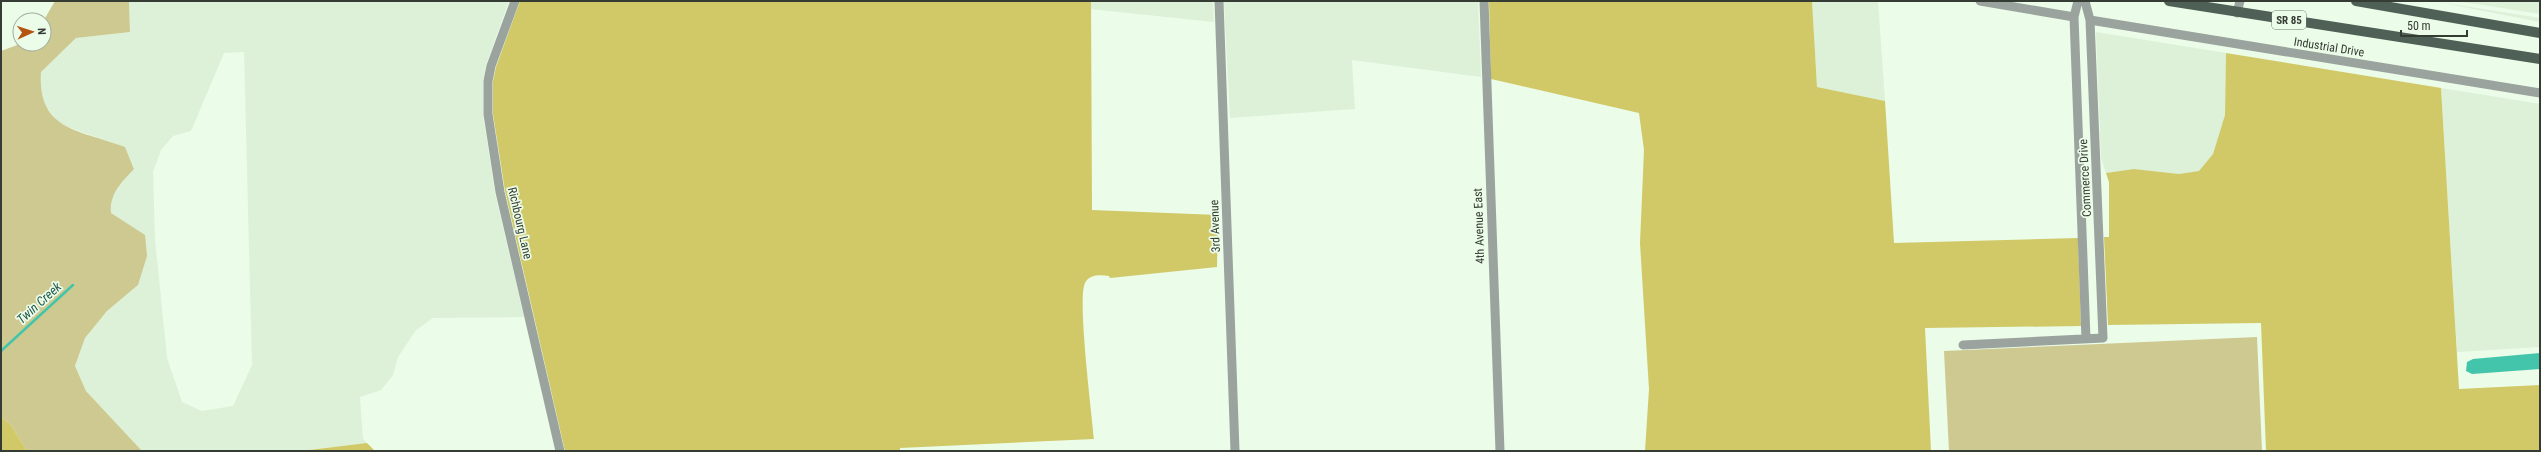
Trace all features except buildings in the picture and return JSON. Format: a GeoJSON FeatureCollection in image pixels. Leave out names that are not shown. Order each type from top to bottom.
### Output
{"type":"FeatureCollection","features":[{"type":"Feature","properties":{"kind":"main road","name":"SR 85"},"geometry":{"type":"LineString","coordinates":[[2169,1],[2237,13],[2540,59]]}},
{"type":"Feature","properties":{"kind":"main road"},"geometry":{"type":"LineString","coordinates":[[2356,1],[2540,33]]}},
{"type":"Feature","properties":{"kind":"street","name":"Richbourg Lane"},"geometry":{"type":"LineString","coordinates":[[515,1],[491,66],[488,81],[488,114],[500,192],[560,451]]}},
{"type":"Feature","properties":{"kind":"street","name":"3rd Avenue"},"geometry":{"type":"LineString","coordinates":[[1219,1],[1235,451]]}},
{"type":"Feature","properties":{"kind":"street","name":"4th Avenue East"},"geometry":{"type":"LineString","coordinates":[[1484,1],[1500,451]]}},
{"type":"Feature","properties":{"kind":"street"},"geometry":{"type":"LineString","coordinates":[[1980,1],[2074,17]]}},
{"type":"Feature","properties":{"kind":"street","name":"Commerce Drive"},"geometry":{"type":"LineString","coordinates":[[2078,1],[2074,17],[2086,339]]}},
{"type":"Feature","properties":{"kind":"street","name":"Commerce Drive"},"geometry":{"type":"LineString","coordinates":[[1963,345],[2103,338],[2090,20],[2086,1]]}},
{"type":"Feature","properties":{"kind":"street"},"geometry":{"type":"LineString","coordinates":[[2237,13],[2240,1]]}},
{"type":"Feature","properties":{"kind":"street","name":"Industrial Drive"},"geometry":{"type":"LineString","coordinates":[[2090,20],[2540,93]]}},
{"type":"Feature","properties":{"kind":"street"},"geometry":{"type":"LineString","coordinates":[[2077,86],[2093,86]]}},
{"type":"Feature","properties":{"kind":"street"},"geometry":{"type":"LineString","coordinates":[[2082,217],[2098,216]]}},
{"type":"Feature","properties":{"kind":"shaded area"},"geometry":{"type":"Polygon","coordinates":[[[55,1],[129,1],[130,32],[76,38],[41,72],[42,92],[46,107],[54,118],[65,126],[78,132],[125,147],[134,169],[114,194],[111,213],[145,235],[147,256],[138,285],[107,311],[85,338],[75,366],[86,391],[142,451],[27,451],[11,425],[1,417],[1,51],[12,47],[12,52],[52,52],[52,12],[49,12],[55,1]]]}},
{"type":"Feature","properties":{"kind":"shaded area"},"geometry":{"type":"Polygon","coordinates":[[[129,1],[509,1],[486,65],[483,80],[483,115],[495,193],[524,317],[433,318],[416,330],[398,357],[393,375],[381,390],[360,397],[363,439],[367,443],[301,451],[142,451],[86,391],[75,366],[85,338],[107,311],[138,285],[124,224],[111,213],[110,201],[120,185],[134,168],[125,147],[59,124],[44,104],[40,85],[41,72],[76,38],[130,32],[129,1]],[[244,52],[224,53],[191,131],[173,136],[161,150],[153,172],[155,239],[167,358],[182,402],[202,411],[233,406],[252,365],[244,52]]]}},
{"type":"Feature","properties":{"kind":"shaded area"},"geometry":{"type":"Polygon","coordinates":[[[520,1],[1091,1],[1092,210],[1218,215],[1217,267],[1110,278],[1109,276],[1102,275],[1092,277],[1087,280],[1083,293],[1084,333],[1094,439],[900,448],[900,451],[565,451],[505,191],[493,114],[493,81],[496,67],[520,1]]]}},
{"type":"Feature","properties":{"kind":"shaded area"},"geometry":{"type":"Polygon","coordinates":[[[1091,1],[1213,1],[1214,22],[1090,9],[1091,1]]]}},
{"type":"Feature","properties":{"kind":"shaded area"},"geometry":{"type":"Polygon","coordinates":[[[1224,1],[1478,1],[1481,77],[1352,60],[1355,109],[1230,118],[1224,1]]]}},
{"type":"Feature","properties":{"kind":"shaded area"},"geometry":{"type":"Polygon","coordinates":[[[1489,1],[1812,1],[1817,87],[1885,101],[1894,243],[2078,238],[2081,326],[1925,328],[1931,451],[1645,451],[1649,389],[1640,243],[1644,150],[1639,113],[1491,79],[1489,1]]]}},
{"type":"Feature","properties":{"kind":"shaded area"},"geometry":{"type":"Polygon","coordinates":[[[1812,1],[1878,1],[1885,101],[1817,87],[1812,1]]]}},
{"type":"Feature","properties":{"kind":"shaded area"},"geometry":{"type":"Polygon","coordinates":[[[2457,1],[2540,1],[2540,14],[2457,1]]]}},
{"type":"Feature","properties":{"kind":"shaded area"},"geometry":{"type":"Polygon","coordinates":[[[2438,2],[2540,18],[2540,22],[2438,2]]]}},
{"type":"Feature","properties":{"kind":"shaded area"},"geometry":{"type":"Polygon","coordinates":[[[2096,32],[2226,53],[2225,115],[2213,154],[2199,171],[2179,174],[2134,169],[2106,173],[2101,158],[2096,32]]]}},
{"type":"Feature","properties":{"kind":"shaded area"},"geometry":{"type":"Polygon","coordinates":[[[2226,53],[2441,88],[2459,389],[2540,385],[2540,451],[2266,451],[2261,323],[2108,325],[2104,237],[2109,237],[2109,182],[2106,173],[2134,169],[2179,174],[2199,171],[2213,154],[2225,115],[2226,53]]]}},
{"type":"Feature","properties":{"kind":"shaded area"},"geometry":{"type":"Polygon","coordinates":[[[2441,88],[2540,104],[2540,347],[2457,352],[2441,88]]]}},
{"type":"Feature","properties":{"kind":"shaded area"},"geometry":{"type":"Polygon","coordinates":[[[2257,337],[2262,451],[1949,451],[1944,351],[2257,337]]]}},
{"type":"Feature","properties":{"kind":"shaded area"},"geometry":{"type":"Polygon","coordinates":[[[1,417],[11,425],[27,451],[1,451],[1,417]]]}},
{"type":"Feature","properties":{"kind":"shaded area"},"geometry":{"type":"Polygon","coordinates":[[[367,443],[375,451],[301,451],[367,443]]]}},
{"type":"Feature","properties":{"kind":"water"},"geometry":{"type":"Polygon","coordinates":[[[2540,353],[2540,369],[2472,374],[2466,371],[2467,362],[2473,359],[2540,353]]]}},
{"type":"Feature","properties":{"kind":"waterway","name":"Twin Creek"},"geometry":{"type":"LineString","coordinates":[[1,351],[73,285]]}}]}
